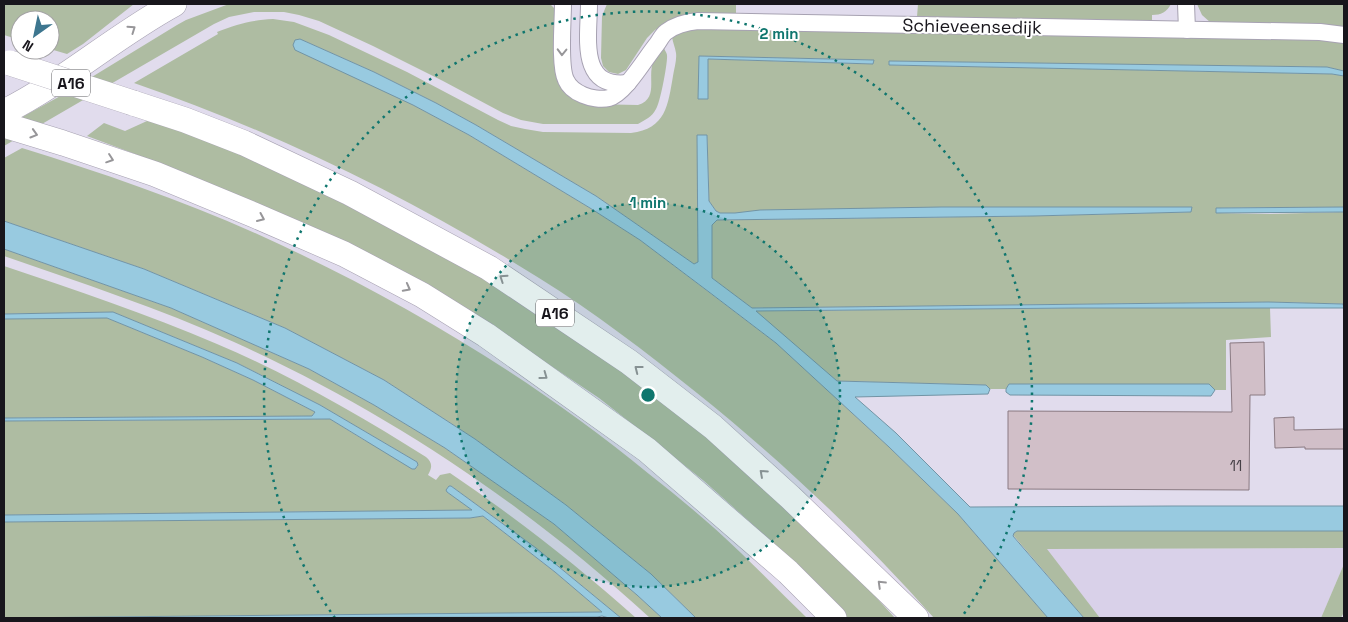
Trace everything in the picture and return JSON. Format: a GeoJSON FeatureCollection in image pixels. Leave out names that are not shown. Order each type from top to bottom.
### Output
{"type":"FeatureCollection","features":[{"type":"Feature","properties":{"kind":"highway","name":"A16"},"geometry":{"type":"LineString","coordinates":[[4,112],[46,87],[145,20],[174,4]]}},
{"type":"Feature","properties":{"kind":"highway","name":"A16"},"geometry":{"type":"LineString","coordinates":[[7,62],[185,120],[244,143],[350,193],[489,268],[629,362],[713,427],[790,497],[916,618]]}},
{"type":"Feature","properties":{"kind":"highway"},"geometry":{"type":"LineString","coordinates":[[4,125],[155,174],[344,254],[422,295],[486,335],[647,450],[788,572],[834,618]]}},
{"type":"Feature","properties":{"kind":"street","name":"Schieveensedijk"},"geometry":{"type":"LineString","coordinates":[[563,4],[562,62],[566,80],[572,88],[590,98],[610,98],[619,92],[666,33],[675,27],[698,21],[1320,32],[1344,36]]}},
{"type":"Feature","properties":{"kind":"street"},"geometry":{"type":"LineString","coordinates":[[589,4],[589,55],[592,68],[598,76],[607,81],[612,83],[628,83]]}},
{"type":"Feature","properties":{"kind":"street"},"geometry":{"type":"LineString","coordinates":[[1186,4],[1187,30]]}},
{"type":"Feature","properties":{"kind":"shaded area"},"geometry":{"type":"Polygon","coordinates":[[[1344,548],[1344,564],[1321,618],[1100,618],[1046,549],[1344,548]]]}},
{"type":"Feature","properties":{"kind":"green space"},"geometry":{"type":"Polygon","coordinates":[[[4,4],[134,4],[83,44],[67,54],[60,52],[60,10],[10,10],[10,37],[4,35],[4,4]]]}},
{"type":"Feature","properties":{"kind":"green space"},"geometry":{"type":"Polygon","coordinates":[[[229,4],[550,4],[554,8],[565,92],[570,97],[589,104],[638,105],[645,102],[651,92],[651,73],[654,60],[664,48],[667,55],[662,92],[654,112],[646,120],[638,124],[543,124],[521,120],[503,113],[373,46],[319,21],[284,12],[254,12],[229,17],[214,24],[4,146],[4,127],[64,94],[186,20],[229,4]]]}},
{"type":"Feature","properties":{"kind":"green space"},"geometry":{"type":"Polygon","coordinates":[[[607,4],[736,4],[736,14],[668,22],[655,30],[647,38],[626,70],[618,74],[609,72],[603,66],[601,58],[602,16],[607,4]]]}},
{"type":"Feature","properties":{"kind":"green space"},"geometry":{"type":"Polygon","coordinates":[[[918,4],[1171,4],[1163,12],[1152,15],[1152,22],[917,17],[918,4]]]}},
{"type":"Feature","properties":{"kind":"green space"},"geometry":{"type":"Polygon","coordinates":[[[1197,4],[1344,4],[1344,27],[1317,24],[1211,23],[1202,15],[1197,4]]]}},
{"type":"Feature","properties":{"kind":"green space"},"geometry":{"type":"Polygon","coordinates":[[[273,19],[294,22],[329,35],[407,72],[511,126],[543,132],[631,133],[643,131],[652,126],[658,121],[667,106],[676,59],[672,37],[693,28],[1321,40],[1344,43],[1344,71],[1327,67],[889,61],[889,65],[1332,74],[1344,76],[1344,207],[1217,208],[1216,213],[1344,212],[1344,304],[1268,302],[752,308],[712,278],[712,225],[716,220],[1191,212],[720,213],[716,211],[709,201],[707,135],[698,262],[694,264],[596,196],[476,125],[374,72],[300,39],[413,105],[469,135],[590,208],[640,240],[776,343],[889,447],[958,514],[1048,618],[934,618],[850,529],[791,473],[729,419],[659,363],[580,305],[539,278],[442,221],[342,169],[239,123],[134,83],[218,34],[217,32],[245,23],[273,19]],[[699,56],[699,99],[708,99],[708,59],[873,64],[874,60],[699,56]]]}},
{"type":"Feature","properties":{"kind":"green space"},"geometry":{"type":"Polygon","coordinates":[[[147,121],[164,123],[182,130],[301,181],[494,284],[643,386],[713,442],[854,573],[895,618],[847,618],[769,539],[704,481],[599,398],[511,339],[183,172],[87,136],[104,123],[125,131],[147,121]]]}},
{"type":"Feature","properties":{"kind":"green space"},"geometry":{"type":"Polygon","coordinates":[[[22,148],[152,192],[248,230],[376,293],[471,347],[562,408],[673,493],[708,522],[807,618],[696,618],[651,574],[566,505],[475,439],[384,380],[285,328],[144,269],[4,221],[4,158],[22,148]]]}},
{"type":"Feature","properties":{"kind":"green space"},"geometry":{"type":"Polygon","coordinates":[[[4,249],[171,308],[309,369],[374,405],[445,448],[554,524],[662,618],[650,618],[603,576],[504,499],[400,429],[345,398],[234,342],[120,296],[4,256],[4,249]]]}},
{"type":"Feature","properties":{"kind":"green space"},"geometry":{"type":"Polygon","coordinates":[[[4,266],[191,333],[244,356],[324,396],[426,457],[430,461],[431,466],[428,475],[436,480],[440,475],[450,473],[522,524],[636,618],[621,618],[536,548],[451,486],[447,492],[473,510],[4,515],[4,421],[330,419],[364,440],[417,467],[418,465],[417,462],[320,405],[237,363],[113,312],[4,314],[4,266]]]}},
{"type":"Feature","properties":{"kind":"green space"},"geometry":{"type":"Polygon","coordinates":[[[1270,308],[1271,337],[1226,340],[1226,390],[1215,390],[1209,384],[1009,384],[1006,389],[990,389],[986,385],[837,381],[755,311],[1270,308]]]}},
{"type":"Feature","properties":{"kind":"green space"},"geometry":{"type":"Polygon","coordinates":[[[107,318],[253,380],[315,412],[312,416],[4,418],[4,319],[107,318]]]}},
{"type":"Feature","properties":{"kind":"green space"},"geometry":{"type":"Polygon","coordinates":[[[483,516],[555,572],[602,612],[4,618],[4,522],[470,518],[483,516]]]}},
{"type":"Feature","properties":{"kind":"green space"},"geometry":{"type":"Polygon","coordinates":[[[1017,531],[1344,531],[1344,548],[1047,549],[1100,618],[1084,618],[1013,535],[1017,531]]]}},
{"type":"Feature","properties":{"kind":"green space"},"geometry":{"type":"Polygon","coordinates":[[[1344,564],[1344,612],[1341,618],[1321,618],[1344,564]]]}},
{"type":"Feature","properties":{"kind":"water"},"geometry":{"type":"Polygon","coordinates":[[[300,39],[374,72],[476,125],[596,196],[694,264],[698,262],[697,135],[707,135],[709,201],[716,211],[720,213],[760,210],[941,207],[1192,207],[1191,212],[717,220],[712,225],[712,278],[752,308],[1268,302],[1343,304],[1344,308],[756,311],[837,381],[986,385],[990,389],[988,394],[855,397],[896,433],[970,507],[1344,506],[1344,531],[1017,531],[1013,536],[1084,618],[1048,618],[958,514],[889,447],[776,343],[640,240],[590,208],[469,135],[413,105],[295,50],[293,45],[295,40],[300,39]]]}},
{"type":"Feature","properties":{"kind":"water"},"geometry":{"type":"Polygon","coordinates":[[[699,56],[874,60],[873,64],[708,59],[708,99],[698,99],[699,56]]]}},
{"type":"Feature","properties":{"kind":"water"},"geometry":{"type":"Polygon","coordinates":[[[889,61],[1327,67],[1344,71],[1344,76],[1332,74],[889,65],[889,61]]]}},
{"type":"Feature","properties":{"kind":"water"},"geometry":{"type":"Polygon","coordinates":[[[1344,207],[1344,212],[1216,213],[1216,208],[1344,207]]]}},
{"type":"Feature","properties":{"kind":"water"},"geometry":{"type":"Polygon","coordinates":[[[4,221],[144,269],[285,328],[384,380],[475,439],[566,505],[651,574],[696,618],[662,618],[554,524],[445,448],[374,405],[309,369],[171,308],[4,249],[4,221]]]}},
{"type":"Feature","properties":{"kind":"water"},"geometry":{"type":"Polygon","coordinates":[[[113,312],[237,363],[320,405],[417,462],[418,465],[415,469],[412,469],[330,419],[4,421],[4,418],[312,416],[315,412],[253,380],[107,318],[4,319],[4,314],[113,312]]]}},
{"type":"Feature","properties":{"kind":"water"},"geometry":{"type":"Polygon","coordinates":[[[1009,384],[1209,384],[1215,390],[1211,396],[1010,395],[1006,392],[1009,384]]]}},
{"type":"Feature","properties":{"kind":"water"},"geometry":{"type":"Polygon","coordinates":[[[449,486],[536,548],[621,618],[602,616],[4,618],[602,612],[555,572],[483,516],[470,518],[4,522],[4,515],[472,510],[447,492],[446,490],[449,486]]]}},
{"type":"Feature","properties":{"kind":"building"},"geometry":{"type":"Polygon","coordinates":[[[1264,342],[1265,395],[1250,395],[1249,490],[1008,489],[1008,411],[1232,412],[1230,343],[1264,342]]]}},
{"type":"Feature","properties":{"kind":"building"},"geometry":{"type":"Polygon","coordinates":[[[1294,417],[1294,430],[1344,429],[1344,449],[1275,448],[1274,418],[1294,417]]]}}]}
